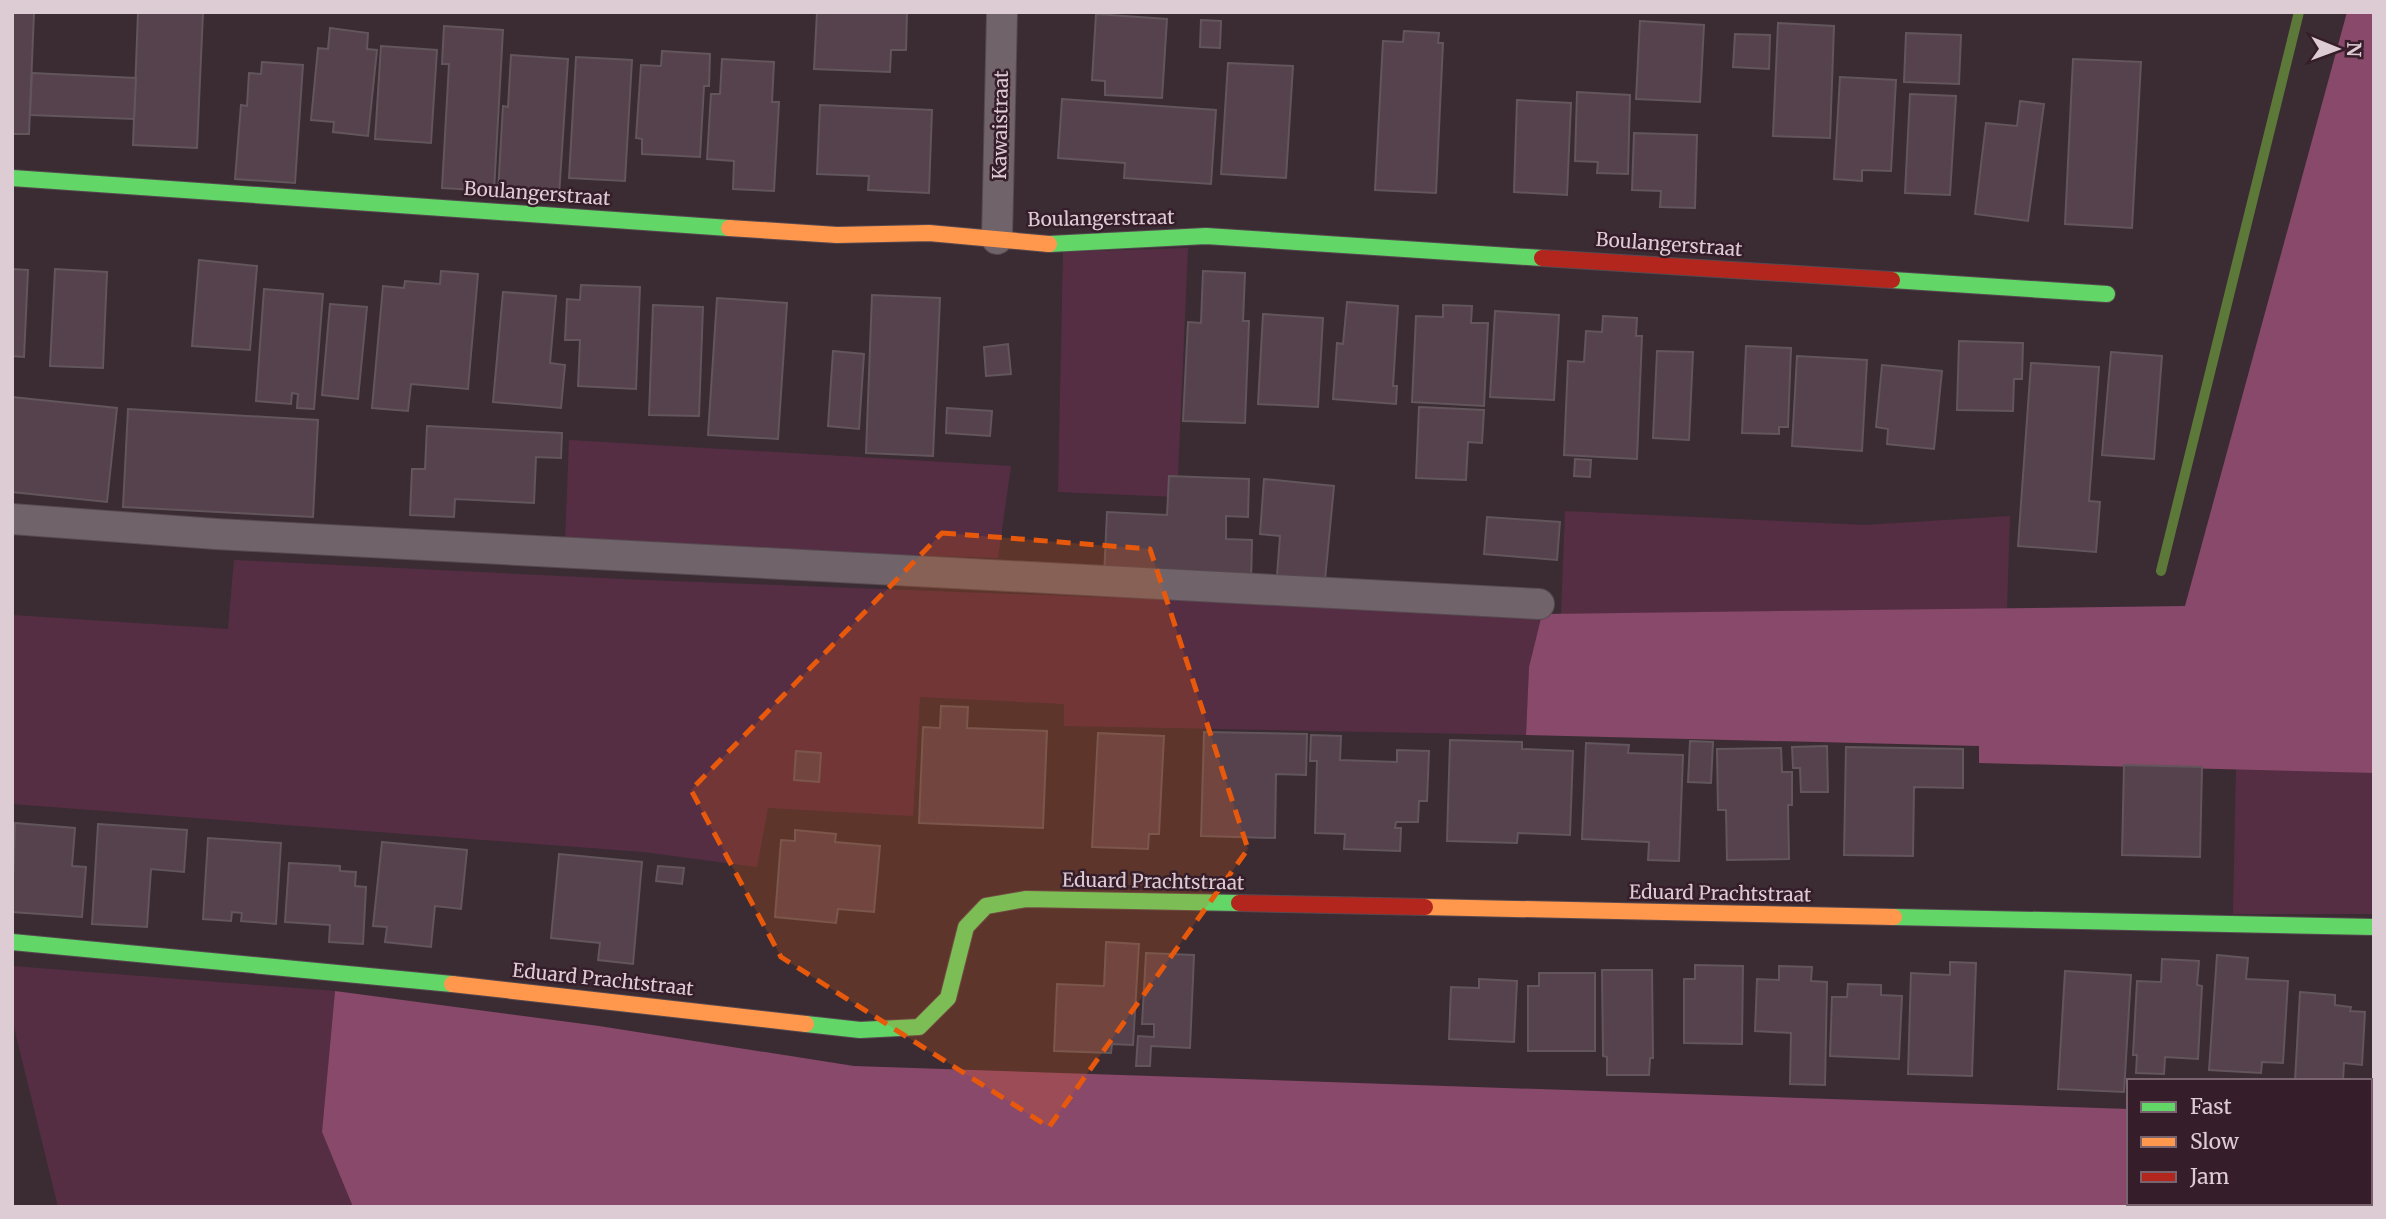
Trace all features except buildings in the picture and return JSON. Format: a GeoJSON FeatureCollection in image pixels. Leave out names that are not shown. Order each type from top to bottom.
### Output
{"type":"FeatureCollection","features":[{"type":"Feature","properties":{"kind":"street","name":"Kawaistraat"},"geometry":{"type":"LineString","coordinates":[[998,239],[1002,12]]}},
{"type":"Feature","properties":{"kind":"street","name":"Boulangerstraat"},"geometry":{"type":"LineString","coordinates":[[12,178],[837,234],[929,233],[1054,244],[1206,236],[2107,294]]}},
{"type":"Feature","properties":{"kind":"street"},"geometry":{"type":"LineString","coordinates":[[12,519],[272,538],[1539,604]]}},
{"type":"Feature","properties":{"kind":"street","name":"Eduard Prachtstraat"},"geometry":{"type":"LineString","coordinates":[[12,942],[398,978],[860,1030],[919,1027],[948,998],[966,927],[986,906],[1026,899],[2374,927]]}},
{"type":"Feature","properties":{"kind":"highlighted area"},"geometry":{"type":"Polygon","coordinates":[[[942,533],[1150,549],[1248,849],[1049,1127],[781,957],[691,790],[942,533]]]}},
{"type":"Feature","properties":{"kind":"shaded area"},"geometry":{"type":"Polygon","coordinates":[[[2347,12],[2374,12],[2374,773],[1979,763],[1979,746],[1526,735],[1529,667],[1542,614],[2185,606],[2347,12]]]}},
{"type":"Feature","properties":{"kind":"shaded area"},"geometry":{"type":"Polygon","coordinates":[[[1188,248],[1177,497],[1058,492],[1063,252],[1188,248]]]}},
{"type":"Feature","properties":{"kind":"shaded area"},"geometry":{"type":"Polygon","coordinates":[[[569,440],[1011,466],[998,558],[565,544],[569,440]]]}},
{"type":"Feature","properties":{"kind":"shaded area"},"geometry":{"type":"Polygon","coordinates":[[[1565,511],[1865,525],[2010,516],[2007,609],[1561,614],[1565,511]]]}},
{"type":"Feature","properties":{"kind":"shaded area"},"geometry":{"type":"Polygon","coordinates":[[[234,560],[643,580],[1542,614],[1529,667],[1526,735],[1064,726],[1064,704],[920,697],[913,816],[768,808],[757,867],[643,852],[12,804],[12,615],[228,629],[234,560]]]}},
{"type":"Feature","properties":{"kind":"shaded area"},"geometry":{"type":"Polygon","coordinates":[[[2236,768],[2374,773],[2374,914],[2233,914],[2236,768]]]}},
{"type":"Feature","properties":{"kind":"shaded area"},"geometry":{"type":"Polygon","coordinates":[[[12,966],[335,991],[322,1132],[353,1207],[58,1207],[12,1019],[12,966]]]}},
{"type":"Feature","properties":{"kind":"shaded area"},"geometry":{"type":"Polygon","coordinates":[[[335,991],[599,1026],[854,1066],[2127,1109],[2127,1205],[2372,1205],[2374,1117],[2374,1207],[353,1207],[322,1132],[335,991]]]}},
{"type":"Feature","properties":{"kind":"waterway"},"geometry":{"type":"LineString","coordinates":[[2161,571],[2299,12]]}},
{"type":"Feature","properties":{"kind":"traffic: fast"},"geometry":{"type":"LineString","coordinates":[[12,178],[729,228]]}},
{"type":"Feature","properties":{"kind":"traffic: fast"},"geometry":{"type":"LineString","coordinates":[[1049,244],[1206,236],[1542,258]]}},
{"type":"Feature","properties":{"kind":"traffic: fast"},"geometry":{"type":"LineString","coordinates":[[1892,280],[2107,294]]}},
{"type":"Feature","properties":{"kind":"traffic: fast"},"geometry":{"type":"LineString","coordinates":[[806,1024],[860,1030],[919,1027],[948,998],[966,927],[986,906],[1026,899],[1239,903]]}},
{"type":"Feature","properties":{"kind":"traffic: fast"},"geometry":{"type":"LineString","coordinates":[[1894,917],[2374,927]]}},
{"type":"Feature","properties":{"kind":"traffic: fast"},"geometry":{"type":"LineString","coordinates":[[12,942],[452,984]]}},
{"type":"Feature","properties":{"kind":"traffic: slow"},"geometry":{"type":"LineString","coordinates":[[729,228],[837,235],[929,233],[1049,244]]}},
{"type":"Feature","properties":{"kind":"traffic: slow"},"geometry":{"type":"LineString","coordinates":[[1425,907],[1894,917]]}},
{"type":"Feature","properties":{"kind":"traffic: slow"},"geometry":{"type":"LineString","coordinates":[[452,984],[806,1024]]}},
{"type":"Feature","properties":{"kind":"traffic: jam"},"geometry":{"type":"LineString","coordinates":[[1542,258],[1892,280]]}},
{"type":"Feature","properties":{"kind":"traffic: jam"},"geometry":{"type":"LineString","coordinates":[[1239,903],[1425,907]]}}]}
